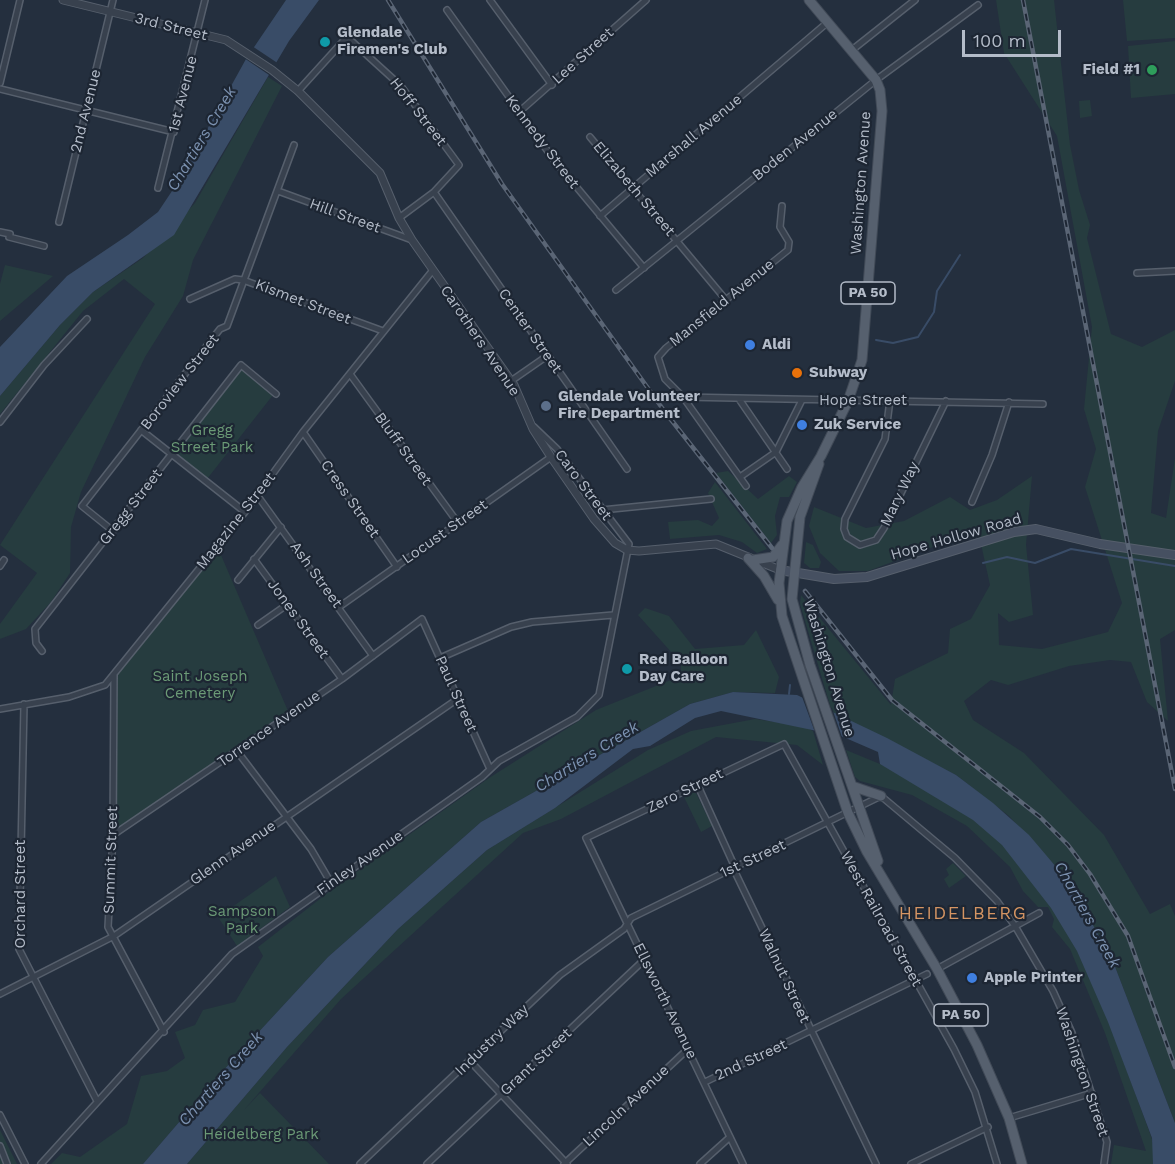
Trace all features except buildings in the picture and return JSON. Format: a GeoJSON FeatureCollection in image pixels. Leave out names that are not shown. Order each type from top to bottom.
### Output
{"type":"FeatureCollection","features":[{"type":"Feature","properties":{"kind":"main road","name":"Washington Avenue"},"geometry":{"type":"LineString","coordinates":[[809,0],[876,80],[882,111],[864,351],[860,370],[848,401],[821,456],[800,517],[793,573],[794,610],[810,665],[851,785]]}},
{"type":"Feature","properties":{"kind":"main road","name":"Washington Avenue"},"geometry":{"type":"LineString","coordinates":[[821,456],[810,471],[787,521],[780,570],[780,605],[797,664],[848,813]]}},
{"type":"Feature","properties":{"kind":"main road","name":"Hope Hollow Road"},"geometry":{"type":"LineString","coordinates":[[780,570],[834,579],[867,577],[1029,529],[1051,530],[1100,544],[1175,555]]}},
{"type":"Feature","properties":{"kind":"main road"},"geometry":{"type":"LineString","coordinates":[[750,559],[773,557],[785,540]]}},
{"type":"Feature","properties":{"kind":"main road"},"geometry":{"type":"LineString","coordinates":[[750,559],[768,580],[780,605]]}},
{"type":"Feature","properties":{"kind":"main road"},"geometry":{"type":"LineString","coordinates":[[851,785],[880,796]]}},
{"type":"Feature","properties":{"kind":"main road","name":"PA 50"},"geometry":{"type":"LineString","coordinates":[[851,785],[882,873]]}},
{"type":"Feature","properties":{"kind":"main road","name":"PA 50"},"geometry":{"type":"LineString","coordinates":[[848,813],[867,852],[882,873],[937,969],[981,1053],[1009,1118],[1022,1164]]}},
{"type":"Feature","properties":{"kind":"street"},"geometry":{"type":"LineString","coordinates":[[0,83],[20,0]]}},
{"type":"Feature","properties":{"kind":"street","name":"3rd Street"},"geometry":{"type":"LineString","coordinates":[[63,0],[226,40],[273,70]]}},
{"type":"Feature","properties":{"kind":"street","name":"2nd Avenue"},"geometry":{"type":"LineString","coordinates":[[58,222],[113,0]]}},
{"type":"Feature","properties":{"kind":"street","name":"1st Avenue"},"geometry":{"type":"LineString","coordinates":[[158,188],[206,0]]}},
{"type":"Feature","properties":{"kind":"street"},"geometry":{"type":"LineString","coordinates":[[490,0],[552,85]]}},
{"type":"Feature","properties":{"kind":"street","name":"Lee Street"},"geometry":{"type":"LineString","coordinates":[[519,112],[645,0]]}},
{"type":"Feature","properties":{"kind":"street"},"geometry":{"type":"LineString","coordinates":[[852,50],[915,0]]}},
{"type":"Feature","properties":{"kind":"street","name":"Boden Avenue"},"geometry":{"type":"LineString","coordinates":[[616,290],[876,80],[978,5]]}},
{"type":"Feature","properties":{"kind":"street","name":"Kennedy Street"},"geometry":{"type":"LineString","coordinates":[[447,10],[554,160],[644,268]]}},
{"type":"Feature","properties":{"kind":"street","name":"Marshall Avenue"},"geometry":{"type":"LineString","coordinates":[[600,216],[828,22]]}},
{"type":"Feature","properties":{"kind":"street","name":"Hoff Street"},"geometry":{"type":"LineString","coordinates":[[298,91],[347,37],[401,87],[459,165],[434,192]]}},
{"type":"Feature","properties":{"kind":"street","name":"Carothers Avenue"},"geometry":{"type":"LineString","coordinates":[[273,70],[298,91],[380,172],[399,218],[412,240],[511,381],[531,424],[551,457],[594,519],[615,543],[627,550]]}},
{"type":"Feature","properties":{"kind":"street"},"geometry":{"type":"LineString","coordinates":[[0,89],[174,132]]}},
{"type":"Feature","properties":{"kind":"street","name":"Elizabeth Street"},"geometry":{"type":"LineString","coordinates":[[590,137],[726,300]]}},
{"type":"Feature","properties":{"kind":"street","name":"Boroview Street"},"geometry":{"type":"LineString","coordinates":[[113,531],[82,506],[220,330],[227,326],[294,145]]}},
{"type":"Feature","properties":{"kind":"street","name":"Hill Street"},"geometry":{"type":"LineString","coordinates":[[278,191],[356,222],[412,240]]}},
{"type":"Feature","properties":{"kind":"street"},"geometry":{"type":"LineString","coordinates":[[399,218],[434,192]]}},
{"type":"Feature","properties":{"kind":"street","name":"Center Street"},"geometry":{"type":"LineString","coordinates":[[434,192],[627,469]]}},
{"type":"Feature","properties":{"kind":"street","name":"Mansfield Avenue"},"geometry":{"type":"LineString","coordinates":[[682,397],[665,379],[658,357],[666,348],[788,250],[789,242],[780,227],[782,206]]}},
{"type":"Feature","properties":{"kind":"street"},"geometry":{"type":"LineString","coordinates":[[0,232],[44,246]]}},
{"type":"Feature","properties":{"kind":"street","name":"Magazine Street"},"geometry":{"type":"LineString","coordinates":[[0,708],[88,693],[105,685],[245,512],[303,432],[433,270]]}},
{"type":"Feature","properties":{"kind":"street"},"geometry":{"type":"LineString","coordinates":[[1137,273],[1175,271]]}},
{"type":"Feature","properties":{"kind":"street","name":"Kismet Street"},"geometry":{"type":"LineString","coordinates":[[190,299],[235,279],[243,280],[383,331]]}},
{"type":"Feature","properties":{"kind":"street"},"geometry":{"type":"LineString","coordinates":[[0,422],[44,365],[87,319]]}},
{"type":"Feature","properties":{"kind":"street"},"geometry":{"type":"LineString","coordinates":[[511,381],[547,356]]}},
{"type":"Feature","properties":{"kind":"street","name":"Gregg Street"},"geometry":{"type":"LineString","coordinates":[[42,651],[33,635],[35,629],[241,365],[276,394]]}},
{"type":"Feature","properties":{"kind":"street","name":"Bluff Street"},"geometry":{"type":"LineString","coordinates":[[350,374],[458,523]]}},
{"type":"Feature","properties":{"kind":"street"},"geometry":{"type":"LineString","coordinates":[[682,397],[746,486]]}},
{"type":"Feature","properties":{"kind":"street","name":"Hope Street"},"geometry":{"type":"LineString","coordinates":[[682,397],[1042,404]]}},
{"type":"Feature","properties":{"kind":"street"},"geometry":{"type":"LineString","coordinates":[[739,399],[787,469]]}},
{"type":"Feature","properties":{"kind":"street"},"geometry":{"type":"LineString","coordinates":[[740,477],[776,452],[802,400]]}},
{"type":"Feature","properties":{"kind":"street","name":"Mary Way"},"geometry":{"type":"LineString","coordinates":[[890,400],[885,439],[845,519],[844,529],[854,542],[860,545],[876,540],[946,401]]}},
{"type":"Feature","properties":{"kind":"street"},"geometry":{"type":"LineString","coordinates":[[972,502],[992,455],[1009,402]]}},
{"type":"Feature","properties":{"kind":"street","name":"Caro Street"},"geometry":{"type":"LineString","coordinates":[[531,424],[557,449],[627,541],[627,550]]}},
{"type":"Feature","properties":{"kind":"street"},"geometry":{"type":"LineString","coordinates":[[141,430],[245,512]]}},
{"type":"Feature","properties":{"kind":"street","name":"Cress Street"},"geometry":{"type":"LineString","coordinates":[[303,432],[397,567]]}},
{"type":"Feature","properties":{"kind":"street","name":"Locust Street"},"geometry":{"type":"LineString","coordinates":[[339,607],[551,457]]}},
{"type":"Feature","properties":{"kind":"street","name":"Ash Street"},"geometry":{"type":"LineString","coordinates":[[257,495],[373,656]]}},
{"type":"Feature","properties":{"kind":"street"},"geometry":{"type":"LineString","coordinates":[[602,510],[711,499]]}},
{"type":"Feature","properties":{"kind":"street"},"geometry":{"type":"LineString","coordinates":[[238,580],[281,527]]}},
{"type":"Feature","properties":{"kind":"street"},"geometry":{"type":"LineString","coordinates":[[627,550],[716,543],[780,570]]}},
{"type":"Feature","properties":{"kind":"street","name":"Finley Avenue"},"geometry":{"type":"LineString","coordinates":[[40,1164],[164,1032],[232,954],[490,769],[499,760],[577,717],[593,704],[599,695],[627,550]]}},
{"type":"Feature","properties":{"kind":"street","name":"Jones Street"},"geometry":{"type":"LineString","coordinates":[[254,559],[342,679]]}},
{"type":"Feature","properties":{"kind":"street"},"geometry":{"type":"LineString","coordinates":[[0,566],[4,560]]}},
{"type":"Feature","properties":{"kind":"street"},"geometry":{"type":"LineString","coordinates":[[258,625],[288,604]]}},
{"type":"Feature","properties":{"kind":"street"},"geometry":{"type":"LineString","coordinates":[[440,658],[521,624],[613,615]]}},
{"type":"Feature","properties":{"kind":"street","name":"Torrence Avenue"},"geometry":{"type":"LineString","coordinates":[[113,835],[342,679],[422,619]]}},
{"type":"Feature","properties":{"kind":"street","name":"Paul Street"},"geometry":{"type":"LineString","coordinates":[[422,619],[490,769]]}},
{"type":"Feature","properties":{"kind":"street","name":"Summit Street"},"geometry":{"type":"LineString","coordinates":[[114,675],[113,835],[108,927],[164,1032]]}},
{"type":"Feature","properties":{"kind":"street","name":"Glenn Avenue"},"geometry":{"type":"LineString","coordinates":[[0,994],[114,936],[459,698]]}},
{"type":"Feature","properties":{"kind":"street","name":"Orchard Street"},"geometry":{"type":"LineString","coordinates":[[24,704],[19,950],[97,1101]]}},
{"type":"Feature","properties":{"kind":"street","name":"West Railroad Street"},"geometry":{"type":"LineString","coordinates":[[784,744],[958,1057],[975,1092],[988,1127],[997,1164]]}},
{"type":"Feature","properties":{"kind":"street","name":"Zero Street"},"geometry":{"type":"LineString","coordinates":[[586,838],[784,744]]}},
{"type":"Feature","properties":{"kind":"street"},"geometry":{"type":"LineString","coordinates":[[237,751],[311,849],[331,883]]}},
{"type":"Feature","properties":{"kind":"street","name":"Walnut Street"},"geometry":{"type":"LineString","coordinates":[[698,786],[811,1032],[876,1164]]}},
{"type":"Feature","properties":{"kind":"street","name":"1st Street"},"geometry":{"type":"LineString","coordinates":[[627,922],[880,796]]}},
{"type":"Feature","properties":{"kind":"street","name":"Washington Street"},"geometry":{"type":"LineString","coordinates":[[880,796],[955,858],[997,901],[1015,926],[1061,1009],[1092,1093],[1107,1142],[1104,1164]]}},
{"type":"Feature","properties":{"kind":"street","name":"Ellsworth Avenue"},"geometry":{"type":"LineString","coordinates":[[586,838],[743,1164]]}},
{"type":"Feature","properties":{"kind":"street"},"geometry":{"type":"LineString","coordinates":[[937,969],[1039,913]]}},
{"type":"Feature","properties":{"kind":"street","name":"Industry Way"},"geometry":{"type":"LineString","coordinates":[[360,1164],[560,975],[624,929],[627,922]]}},
{"type":"Feature","properties":{"kind":"street","name":"Grant Street"},"geometry":{"type":"LineString","coordinates":[[427,1164],[645,959]]}},
{"type":"Feature","properties":{"kind":"street","name":"2nd Street"},"geometry":{"type":"LineString","coordinates":[[705,1082],[927,974]]}},
{"type":"Feature","properties":{"kind":"street","name":"Lincoln Avenue"},"geometry":{"type":"LineString","coordinates":[[565,1164],[688,1049]]}},
{"type":"Feature","properties":{"kind":"street"},"geometry":{"type":"LineString","coordinates":[[470,1061],[565,1164]]}},
{"type":"Feature","properties":{"kind":"street"},"geometry":{"type":"LineString","coordinates":[[1009,1118],[1092,1093]]}},
{"type":"Feature","properties":{"kind":"street"},"geometry":{"type":"LineString","coordinates":[[1,1118],[25,1164]]}},
{"type":"Feature","properties":{"kind":"street"},"geometry":{"type":"LineString","coordinates":[[911,1164],[988,1127]]}},
{"type":"Feature","properties":{"kind":"street"},"geometry":{"type":"LineString","coordinates":[[700,1164],[730,1137]]}},
{"type":"Feature","properties":{"kind":"street"},"geometry":{"type":"LineString","coordinates":[[0,1146],[7,1164]]}},
{"type":"Feature","properties":{"kind":"green space"},"geometry":{"type":"Polygon","coordinates":[[[996,0],[1054,0],[1070,145],[1079,190],[1090,225],[1087,238],[1111,334],[1142,347],[1175,330],[1175,381],[1158,431],[1151,513],[1166,518],[1175,458],[1175,630],[1160,639],[1168,721],[1147,702],[1131,662],[1110,660],[1069,666],[1008,685],[991,680],[964,701],[973,720],[1024,753],[1104,835],[1150,914],[1170,904],[1175,916],[1175,1123],[1114,964],[1093,925],[1057,868],[1009,816],[956,775],[832,712],[800,604],[801,595],[891,705],[895,679],[948,653],[950,629],[971,619],[990,585],[979,535],[957,538],[868,571],[839,571],[820,553],[809,526],[814,507],[866,528],[904,521],[950,497],[970,510],[997,500],[1032,476],[1026,545],[1033,615],[1009,622],[998,613],[999,645],[1042,649],[1108,632],[1122,603],[1085,487],[1096,449],[1084,409],[1092,327],[1057,136],[1004,53],[996,0]]]}},
{"type":"Feature","properties":{"kind":"green space"},"geometry":{"type":"Polygon","coordinates":[[[1123,0],[1175,0],[1175,38],[1127,41],[1123,0]]]}},
{"type":"Feature","properties":{"kind":"green space","name":"Field #1"},"geometry":{"type":"Polygon","coordinates":[[[1175,41],[1175,94],[1131,98],[1128,46],[1175,41]]]}},
{"type":"Feature","properties":{"kind":"green space"},"geometry":{"type":"Polygon","coordinates":[[[268,77],[282,86],[193,260],[183,296],[145,357],[81,492],[71,527],[70,573],[51,602],[26,629],[0,639],[0,624],[37,573],[0,545],[155,304],[124,279],[83,311],[0,414],[0,396],[60,325],[93,292],[143,258],[195,203],[268,77]]]}},
{"type":"Feature","properties":{"kind":"green space"},"geometry":{"type":"Polygon","coordinates":[[[1090,100],[1092,116],[1080,118],[1079,101],[1090,100]]]}},
{"type":"Feature","properties":{"kind":"green space"},"geometry":{"type":"Polygon","coordinates":[[[5,265],[53,276],[0,321],[0,284],[5,265]]]}},
{"type":"Feature","properties":{"kind":"green space","name":"Gregg Street Park"},"geometry":{"type":"Polygon","coordinates":[[[242,369],[273,395],[207,479],[175,454],[242,369]]]}},
{"type":"Feature","properties":{"kind":"green space"},"geometry":{"type":"Polygon","coordinates":[[[728,471],[758,499],[789,476],[797,482],[789,497],[780,497],[775,516],[777,535],[771,543],[716,473],[728,471]]]}},
{"type":"Feature","properties":{"kind":"green space"},"geometry":{"type":"Polygon","coordinates":[[[715,482],[767,549],[757,553],[742,542],[719,535],[670,539],[668,522],[698,520],[712,526],[719,518],[708,493],[715,482]]]}},
{"type":"Feature","properties":{"kind":"green space"},"geometry":{"type":"Polygon","coordinates":[[[806,542],[813,545],[821,562],[819,568],[810,568],[804,563],[806,542]]]}},
{"type":"Feature","properties":{"kind":"green space","name":"Saint Joseph Cemetery"},"geometry":{"type":"Polygon","coordinates":[[[218,548],[288,711],[116,830],[117,676],[218,548]]]}},
{"type":"Feature","properties":{"kind":"green space"},"geometry":{"type":"Polygon","coordinates":[[[645,608],[669,616],[695,649],[744,645],[756,630],[779,677],[775,693],[733,692],[690,704],[481,822],[328,957],[230,1063],[143,1164],[51,1164],[62,1153],[80,1157],[127,1124],[141,1076],[167,1071],[185,1058],[175,1032],[195,1025],[203,1010],[235,1002],[263,956],[258,947],[334,888],[489,778],[596,710],[681,676],[681,663],[638,615],[645,608]]]}},
{"type":"Feature","properties":{"kind":"green space","name":"Heidelberg Park"},"geometry":{"type":"Polygon","coordinates":[[[755,719],[803,726],[813,731],[823,765],[797,745],[716,737],[561,819],[523,833],[341,999],[244,1110],[260,1093],[329,1164],[187,1164],[287,1047],[398,929],[487,850],[648,750],[691,731],[755,719]]]}},
{"type":"Feature","properties":{"kind":"green space"},"geometry":{"type":"Polygon","coordinates":[[[846,750],[926,783],[980,820],[1026,868],[1066,921],[1098,992],[1152,1139],[1156,1164],[1111,1164],[1114,1145],[1146,1151],[1105,1033],[1070,949],[1052,927],[1054,919],[1048,907],[1038,907],[1023,891],[1010,867],[967,826],[912,795],[860,781],[855,777],[846,750]]]}},
{"type":"Feature","properties":{"kind":"green space"},"geometry":{"type":"Polygon","coordinates":[[[695,791],[712,826],[701,832],[684,797],[695,791]]]}},
{"type":"Feature","properties":{"kind":"green space"},"geometry":{"type":"Polygon","coordinates":[[[953,863],[966,876],[949,888],[944,879],[949,875],[946,869],[953,863]]]}},
{"type":"Feature","properties":{"kind":"green space","name":"Sampson Park"},"geometry":{"type":"Polygon","coordinates":[[[276,876],[290,907],[237,946],[218,917],[276,876]]]}},
{"type":"Feature","properties":{"kind":"green space"},"geometry":{"type":"Polygon","coordinates":[[[0,1130],[17,1164],[0,1164],[0,1130]]]}},
{"type":"Feature","properties":{"kind":"water","name":"Chartiers Creek"},"geometry":{"type":"Polygon","coordinates":[[[286,0],[319,0],[289,41],[174,235],[93,292],[60,325],[0,396],[0,347],[67,276],[158,212],[178,182],[246,59],[286,0]]]}},
{"type":"Feature","properties":{"kind":"water","name":"Chartiers Creek"},"geometry":{"type":"Polygon","coordinates":[[[733,692],[797,695],[887,738],[956,775],[993,803],[1029,835],[1057,868],[1093,925],[1114,964],[1175,1123],[1175,1164],[1153,1164],[1152,1138],[1108,1022],[1077,951],[1051,908],[1002,845],[973,820],[880,764],[878,752],[841,736],[721,711],[695,718],[650,746],[633,749],[555,808],[487,850],[398,929],[287,1047],[187,1164],[143,1164],[230,1063],[328,957],[481,822],[690,704],[733,692]]]}},
{"type":"Feature","properties":{"kind":"pier"},"geometry":{"type":"Polygon","coordinates":[[[252,46],[279,64],[272,77],[244,58],[252,46]]]}},
{"type":"Feature","properties":{"kind":"pier"},"geometry":{"type":"Polygon","coordinates":[[[801,694],[832,708],[843,740],[816,735],[801,694]]]}},
{"type":"Feature","properties":{"kind":"waterway"},"geometry":{"type":"LineString","coordinates":[[876,340],[893,343],[918,337],[934,312],[937,291],[960,255]]}},
{"type":"Feature","properties":{"kind":"waterway"},"geometry":{"type":"LineString","coordinates":[[983,563],[1007,557],[1035,563],[1071,549],[1175,566]]}},
{"type":"Feature","properties":{"kind":"waterway"},"geometry":{"type":"LineString","coordinates":[[789,694],[790,685]]}},
{"type":"Feature","properties":{"kind":"railway"},"geometry":{"type":"LineString","coordinates":[[388,0],[502,184],[665,412],[772,548]]}},
{"type":"Feature","properties":{"kind":"railway"},"geometry":{"type":"LineString","coordinates":[[1023,0],[1175,789]]}},
{"type":"Feature","properties":{"kind":"railway"},"geometry":{"type":"LineString","coordinates":[[805,591],[892,700],[1040,817],[1068,845],[1090,874],[1128,936],[1175,1067]]}},
{"type":"Feature","properties":{"kind":"place","name":"Glendale Firemen's Club"},"geometry":{"type":"Point","coordinates":[325,42]}},
{"type":"Feature","properties":{"kind":"place","name":"Field #1"},"geometry":{"type":"Point","coordinates":[1152,70]}},
{"type":"Feature","properties":{"kind":"place","name":"Aldi"},"geometry":{"type":"Point","coordinates":[750,345]}},
{"type":"Feature","properties":{"kind":"place","name":"Subway"},"geometry":{"type":"Point","coordinates":[797,373]}},
{"type":"Feature","properties":{"kind":"place","name":"Glendale Volunteer Fire Department"},"geometry":{"type":"Point","coordinates":[546,406]}},
{"type":"Feature","properties":{"kind":"place","name":"Zuk Service"},"geometry":{"type":"Point","coordinates":[802,425]}},
{"type":"Feature","properties":{"kind":"place","name":"Red Balloon Day Care"},"geometry":{"type":"Point","coordinates":[627,669]}},
{"type":"Feature","properties":{"kind":"place","name":"Apple Printer"},"geometry":{"type":"Point","coordinates":[972,978]}},
{"type":"Feature","properties":{"kind":"district","name":"HEIDELBERG"},"geometry":{"type":"Point","coordinates":[963,914]}}]}
